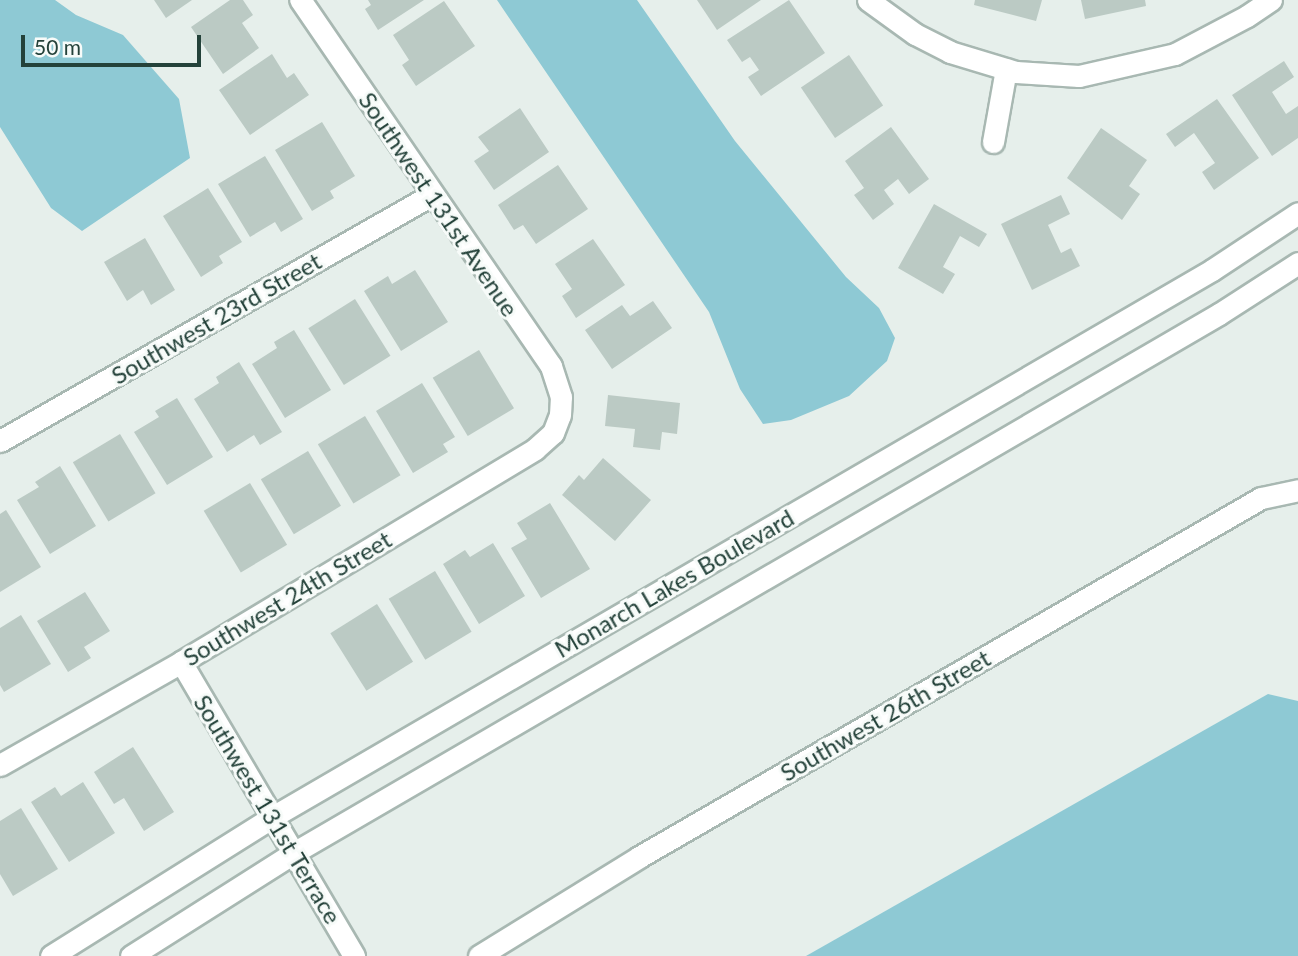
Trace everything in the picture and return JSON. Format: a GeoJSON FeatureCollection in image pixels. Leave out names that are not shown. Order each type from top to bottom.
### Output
{"type":"FeatureCollection","features":[{"type":"Feature","properties":{"kind":"street","name":"Southwest 131st Avenue"},"geometry":{"type":"LineString","coordinates":[[300,0],[551,366],[561,397],[560,415]]}},
{"type":"Feature","properties":{"kind":"street"},"geometry":{"type":"LineString","coordinates":[[868,0],[915,34],[950,52],[1006,69],[1079,76],[1175,54],[1247,16],[1271,0]]}},
{"type":"Feature","properties":{"kind":"street"},"geometry":{"type":"LineString","coordinates":[[993,142],[1006,69]]}},
{"type":"Feature","properties":{"kind":"street","name":"Southwest 23rd Street"},"geometry":{"type":"LineString","coordinates":[[3,434],[432,195]]}},
{"type":"Feature","properties":{"kind":"street","name":"Monarch Lakes Boulevard"},"geometry":{"type":"LineString","coordinates":[[51,956],[274,816],[1212,270],[1298,213]]}},
{"type":"Feature","properties":{"kind":"street","name":"Monarch Lakes Boulevard"},"geometry":{"type":"LineString","coordinates":[[131,956],[295,852],[1219,314],[1298,263]]}},
{"type":"Feature","properties":{"kind":"street","name":"Southwest 24th Street"},"geometry":{"type":"LineString","coordinates":[[0,765],[181,662],[535,449],[553,433],[560,415]]}},
{"type":"Feature","properties":{"kind":"street","name":"Southwest 26th Street"},"geometry":{"type":"LineString","coordinates":[[479,956],[651,850],[1261,498],[1298,490]]}},
{"type":"Feature","properties":{"kind":"street","name":"Southwest 131st Terrace"},"geometry":{"type":"LineString","coordinates":[[181,662],[354,956]]}},
{"type":"Feature","properties":{"kind":"water"},"geometry":{"type":"Polygon","coordinates":[[[0,0],[55,0],[76,15],[123,35],[179,99],[190,158],[82,231],[51,208],[0,127],[0,0]]]}},
{"type":"Feature","properties":{"kind":"water"},"geometry":{"type":"Polygon","coordinates":[[[497,0],[637,0],[735,141],[846,277],[879,308],[895,338],[887,361],[849,396],[791,420],[763,424],[740,389],[709,312],[497,0]]]}},
{"type":"Feature","properties":{"kind":"water"},"geometry":{"type":"Polygon","coordinates":[[[1268,694],[1298,701],[1298,956],[806,956],[1268,694]]]}},
{"type":"Feature","properties":{"kind":"building"},"geometry":{"type":"Polygon","coordinates":[[[154,0],[192,0],[166,18],[154,0]]]}},
{"type":"Feature","properties":{"kind":"building"},"geometry":{"type":"Polygon","coordinates":[[[230,0],[243,0],[253,15],[242,23],[259,48],[223,74],[191,27],[230,0]]]}},
{"type":"Feature","properties":{"kind":"building"},"geometry":{"type":"Polygon","coordinates":[[[368,0],[424,0],[378,30],[365,9],[371,5],[368,0]]]}},
{"type":"Feature","properties":{"kind":"building"},"geometry":{"type":"Polygon","coordinates":[[[697,0],[761,0],[717,30],[697,0]]]}},
{"type":"Feature","properties":{"kind":"building"},"geometry":{"type":"Polygon","coordinates":[[[789,0],[825,53],[761,96],[748,77],[759,70],[750,57],[742,62],[727,40],[789,0]]]}},
{"type":"Feature","properties":{"kind":"building"},"geometry":{"type":"Polygon","coordinates":[[[975,0],[1042,0],[1036,21],[974,5],[975,0]]]}},
{"type":"Feature","properties":{"kind":"building"},"geometry":{"type":"Polygon","coordinates":[[[1081,0],[1145,0],[1146,6],[1085,19],[1081,0]]]}},
{"type":"Feature","properties":{"kind":"building"},"geometry":{"type":"Polygon","coordinates":[[[444,1],[475,46],[416,86],[402,65],[409,60],[393,35],[444,1]]]}},
{"type":"Feature","properties":{"kind":"building"},"geometry":{"type":"Polygon","coordinates":[[[272,54],[287,78],[294,73],[309,95],[250,135],[219,90],[272,54]]]}},
{"type":"Feature","properties":{"kind":"building"},"geometry":{"type":"Polygon","coordinates":[[[849,55],[883,106],[835,138],[801,87],[849,55]]]}},
{"type":"Feature","properties":{"kind":"building"},"geometry":{"type":"Polygon","coordinates":[[[1284,61],[1294,77],[1272,92],[1286,114],[1298,106],[1298,138],[1272,156],[1232,95],[1284,61]]]}},
{"type":"Feature","properties":{"kind":"building"},"geometry":{"type":"Polygon","coordinates":[[[1217,99],[1259,158],[1214,190],[1202,172],[1215,163],[1194,133],[1175,147],[1166,134],[1217,99]]]}},
{"type":"Feature","properties":{"kind":"building"},"geometry":{"type":"Polygon","coordinates":[[[520,108],[549,152],[494,190],[474,161],[489,151],[478,137],[520,108]]]}},
{"type":"Feature","properties":{"kind":"building"},"geometry":{"type":"Polygon","coordinates":[[[322,122],[355,176],[330,191],[334,198],[312,211],[275,150],[322,122]]]}},
{"type":"Feature","properties":{"kind":"building"},"geometry":{"type":"Polygon","coordinates":[[[891,127],[929,179],[909,194],[898,179],[884,190],[894,204],[873,220],[854,195],[864,188],[845,161],[891,127]]]}},
{"type":"Feature","properties":{"kind":"building"},"geometry":{"type":"Polygon","coordinates":[[[1101,128],[1147,160],[1129,186],[1140,194],[1122,220],[1067,178],[1101,128]]]}},
{"type":"Feature","properties":{"kind":"building"},"geometry":{"type":"Polygon","coordinates":[[[265,156],[303,219],[281,232],[275,222],[250,237],[218,184],[265,156]]]}},
{"type":"Feature","properties":{"kind":"building"},"geometry":{"type":"Polygon","coordinates":[[[558,165],[588,209],[536,244],[523,225],[514,230],[498,205],[558,165]]]}},
{"type":"Feature","properties":{"kind":"building"},"geometry":{"type":"Polygon","coordinates":[[[208,188],[242,242],[219,256],[223,263],[201,277],[163,216],[208,188]]]}},
{"type":"Feature","properties":{"kind":"building"},"geometry":{"type":"Polygon","coordinates":[[[1061,195],[1070,214],[1048,225],[1061,253],[1071,248],[1080,266],[1032,290],[1001,224],[1061,195]]]}},
{"type":"Feature","properties":{"kind":"building"},"geometry":{"type":"Polygon","coordinates":[[[934,204],[987,234],[979,247],[960,236],[943,267],[955,274],[943,294],[898,268],[934,204]]]}},
{"type":"Feature","properties":{"kind":"building"},"geometry":{"type":"Polygon","coordinates":[[[145,238],[175,290],[151,305],[143,290],[127,301],[104,262],[145,238]]]}},
{"type":"Feature","properties":{"kind":"building"},"geometry":{"type":"Polygon","coordinates":[[[593,239],[625,285],[576,318],[562,296],[572,289],[555,264],[593,239]]]}},
{"type":"Feature","properties":{"kind":"building"},"geometry":{"type":"Polygon","coordinates":[[[415,270],[448,322],[401,351],[364,291],[388,276],[392,284],[415,270]]]}},
{"type":"Feature","properties":{"kind":"building"},"geometry":{"type":"Polygon","coordinates":[[[355,299],[391,356],[344,385],[308,328],[355,299]]]}},
{"type":"Feature","properties":{"kind":"building"},"geometry":{"type":"Polygon","coordinates":[[[653,301],[672,328],[612,369],[585,330],[622,305],[630,316],[653,301]]]}},
{"type":"Feature","properties":{"kind":"building"},"geometry":{"type":"Polygon","coordinates":[[[294,330],[331,390],[285,418],[252,364],[277,348],[274,342],[294,330]]]}},
{"type":"Feature","properties":{"kind":"building"},"geometry":{"type":"Polygon","coordinates":[[[479,350],[514,408],[468,436],[433,378],[479,350]]]}},
{"type":"Feature","properties":{"kind":"building"},"geometry":{"type":"Polygon","coordinates":[[[239,362],[282,432],[260,445],[254,435],[227,452],[194,399],[219,383],[216,377],[239,362]]]}},
{"type":"Feature","properties":{"kind":"building"},"geometry":{"type":"Polygon","coordinates":[[[422,383],[455,437],[443,444],[448,452],[413,473],[376,411],[422,383]]]}},
{"type":"Feature","properties":{"kind":"building"},"geometry":{"type":"Polygon","coordinates":[[[608,395],[680,403],[677,434],[662,432],[660,450],[633,447],[635,429],[605,426],[608,395]]]}},
{"type":"Feature","properties":{"kind":"building"},"geometry":{"type":"Polygon","coordinates":[[[177,398],[213,457],[167,485],[134,432],[159,417],[155,411],[177,398]]]}},
{"type":"Feature","properties":{"kind":"building"},"geometry":{"type":"Polygon","coordinates":[[[365,416],[401,475],[353,503],[318,444],[365,416]]]}},
{"type":"Feature","properties":{"kind":"building"},"geometry":{"type":"Polygon","coordinates":[[[120,434],[156,493],[108,521],[73,462],[120,434]]]}},
{"type":"Feature","properties":{"kind":"building"},"geometry":{"type":"Polygon","coordinates":[[[308,451],[341,506],[294,534],[261,479],[308,451]]]}},
{"type":"Feature","properties":{"kind":"building"},"geometry":{"type":"Polygon","coordinates":[[[603,458],[651,500],[615,541],[562,495],[579,475],[584,480],[603,458]]]}},
{"type":"Feature","properties":{"kind":"building"},"geometry":{"type":"Polygon","coordinates":[[[60,466],[96,526],[50,554],[17,500],[39,487],[35,482],[60,466]]]}},
{"type":"Feature","properties":{"kind":"building"},"geometry":{"type":"Polygon","coordinates":[[[250,483],[287,545],[241,573],[204,511],[250,483]]]}},
{"type":"Feature","properties":{"kind":"building"},"geometry":{"type":"Polygon","coordinates":[[[550,503],[590,569],[541,598],[511,548],[527,539],[517,523],[550,503]]]}},
{"type":"Feature","properties":{"kind":"building"},"geometry":{"type":"Polygon","coordinates":[[[6,510],[41,567],[0,592],[0,514],[6,510]]]}},
{"type":"Feature","properties":{"kind":"building"},"geometry":{"type":"Polygon","coordinates":[[[493,543],[525,596],[479,624],[443,564],[465,550],[470,557],[493,543]]]}},
{"type":"Feature","properties":{"kind":"building"},"geometry":{"type":"Polygon","coordinates":[[[435,571],[472,632],[425,660],[389,599],[435,571]]]}},
{"type":"Feature","properties":{"kind":"building"},"geometry":{"type":"Polygon","coordinates":[[[85,592],[110,631],[84,647],[91,658],[68,672],[37,621],[85,592]]]}},
{"type":"Feature","properties":{"kind":"building"},"geometry":{"type":"Polygon","coordinates":[[[377,604],[413,662],[366,691],[330,633],[377,604]]]}},
{"type":"Feature","properties":{"kind":"building"},"geometry":{"type":"Polygon","coordinates":[[[21,615],[51,664],[4,692],[0,685],[0,628],[21,615]]]}},
{"type":"Feature","properties":{"kind":"building"},"geometry":{"type":"Polygon","coordinates":[[[133,747],[174,812],[144,831],[124,798],[114,804],[94,772],[133,747]]]}},
{"type":"Feature","properties":{"kind":"building"},"geometry":{"type":"Polygon","coordinates":[[[83,782],[115,833],[69,862],[31,802],[55,787],[61,796],[83,782]]]}},
{"type":"Feature","properties":{"kind":"building"},"geometry":{"type":"Polygon","coordinates":[[[21,808],[58,869],[13,896],[0,874],[0,821],[21,808]]]}}]}
